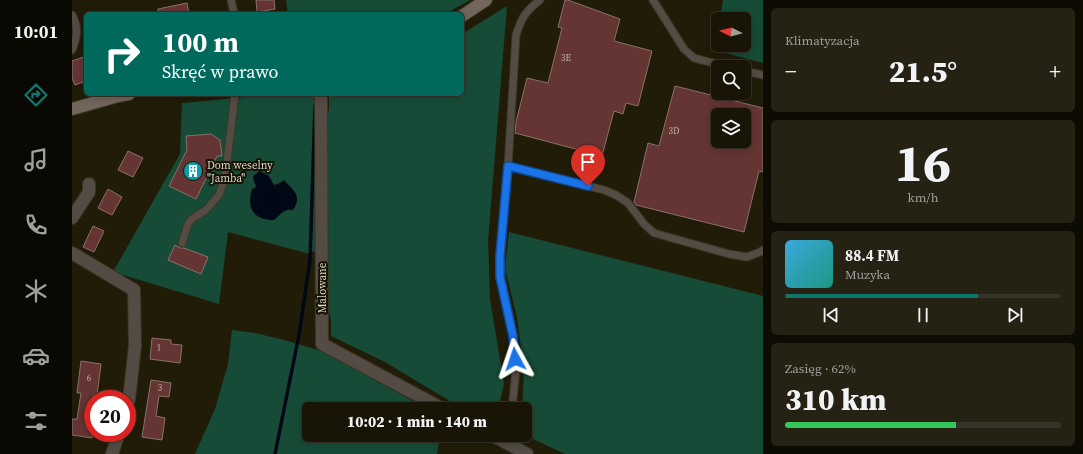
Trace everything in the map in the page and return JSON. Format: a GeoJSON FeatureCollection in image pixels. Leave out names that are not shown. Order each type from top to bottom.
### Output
{"type":"FeatureCollection","features":[{"type":"Feature","properties":{"kind":"street"},"geometry":{"type":"LineString","coordinates":[[464,15],[486,0]]}},
{"type":"Feature","properties":{"kind":"street"},"geometry":{"type":"LineString","coordinates":[[72,109],[118,96]]}},
{"type":"Feature","properties":{"kind":"street","name":"Malowane"},"geometry":{"type":"LineString","coordinates":[[321,96],[322,344],[430,402]]}},
{"type":"Feature","properties":{"kind":"street"},"geometry":{"type":"LineString","coordinates":[[72,218],[89,192],[89,184]]}},
{"type":"Feature","properties":{"kind":"street"},"geometry":{"type":"LineString","coordinates":[[72,253],[134,290],[135,346],[130,390]]}},
{"type":"Feature","properties":{"kind":"street"},"geometry":{"type":"LineString","coordinates":[[112,454],[116,442]]}},
{"type":"Feature","properties":{"kind":"street"},"geometry":{"type":"LineString","coordinates":[[511,442],[527,454]]}},
{"type":"Feature","properties":{"kind":"lane"},"geometry":{"type":"LineString","coordinates":[[231,0],[234,12]]}},
{"type":"Feature","properties":{"kind":"lane"},"geometry":{"type":"LineString","coordinates":[[513,402],[516,370],[513,336],[500,277],[500,256],[508,166],[516,35],[520,21],[529,9],[540,0]]}},
{"type":"Feature","properties":{"kind":"lane"},"geometry":{"type":"LineString","coordinates":[[653,0],[684,49],[694,58],[711,62]]}},
{"type":"Feature","properties":{"kind":"lane"},"geometry":{"type":"LineString","coordinates":[[72,15],[77,28],[76,40],[72,50]]}},
{"type":"Feature","properties":{"kind":"lane"},"geometry":{"type":"LineString","coordinates":[[751,72],[763,75]]}},
{"type":"Feature","properties":{"kind":"lane"},"geometry":{"type":"LineString","coordinates":[[182,243],[188,224],[193,218],[206,210],[219,195],[225,178],[235,96]]}},
{"type":"Feature","properties":{"kind":"lane"},"geometry":{"type":"LineString","coordinates":[[508,166],[604,190],[616,195],[628,203],[644,224],[654,233],[729,254],[747,257],[763,250]]}},
{"type":"Feature","properties":{"kind":"green space"},"geometry":{"type":"Polygon","coordinates":[[[286,0],[470,0],[449,12],[288,12],[286,0]]]}},
{"type":"Feature","properties":{"kind":"green space"},"geometry":{"type":"Polygon","coordinates":[[[723,0],[763,0],[763,63],[722,52],[751,52],[751,12],[721,12],[723,0]]]}},
{"type":"Feature","properties":{"kind":"green space"},"geometry":{"type":"Polygon","coordinates":[[[507,6],[488,241],[490,299],[504,384],[500,402],[451,402],[385,362],[331,336],[331,320],[326,297],[325,112],[329,111],[329,96],[464,96],[464,33],[507,6]]]}},
{"type":"Feature","properties":{"kind":"green space"},"geometry":{"type":"Polygon","coordinates":[[[258,96],[318,96],[318,252],[310,251],[310,254],[228,232],[219,304],[113,272],[180,154],[182,103],[258,96]]]}},
{"type":"Feature","properties":{"kind":"green space"},"geometry":{"type":"Polygon","coordinates":[[[509,232],[763,296],[763,454],[565,454],[533,439],[532,402],[522,402],[524,371],[517,317],[505,269],[509,232]]]}},
{"type":"Feature","properties":{"kind":"green space"},"geometry":{"type":"Polygon","coordinates":[[[232,330],[255,333],[322,351],[414,402],[302,402],[302,442],[439,442],[437,454],[195,454],[215,409],[228,364],[232,330]]]}},
{"type":"Feature","properties":{"kind":"shaded area"},"geometry":{"type":"Polygon","coordinates":[[[260,171],[269,176],[274,185],[284,180],[293,190],[296,194],[297,201],[293,210],[285,211],[274,220],[261,218],[253,212],[251,208],[250,196],[252,189],[256,186],[253,176],[260,171]]]}},
{"type":"Feature","properties":{"kind":"building"},"geometry":{"type":"Polygon","coordinates":[[[256,0],[274,0],[275,9],[257,12],[256,0]]]}},
{"type":"Feature","properties":{"kind":"building"},"geometry":{"type":"Polygon","coordinates":[[[565,0],[620,19],[614,41],[652,51],[638,106],[626,103],[623,114],[614,111],[602,156],[515,133],[516,122],[527,78],[548,83],[562,28],[558,27],[565,0]]]}},
{"type":"Feature","properties":{"kind":"building"},"geometry":{"type":"Polygon","coordinates":[[[187,3],[189,12],[158,12],[158,9],[187,3]]]}},
{"type":"Feature","properties":{"kind":"building"},"geometry":{"type":"Polygon","coordinates":[[[84,57],[84,82],[75,85],[72,78],[72,61],[84,57]]]}},
{"type":"Feature","properties":{"kind":"building"},"geometry":{"type":"Polygon","coordinates":[[[675,86],[711,95],[711,100],[731,100],[763,108],[763,172],[759,171],[744,232],[636,205],[634,202],[648,143],[659,146],[675,86]]]}},
{"type":"Feature","properties":{"kind":"building","name":"Dom weselny \"Jamba\""},"geometry":{"type":"Polygon","coordinates":[[[211,134],[220,140],[222,156],[217,156],[196,199],[169,186],[187,150],[186,136],[211,134]]]}},
{"type":"Feature","properties":{"kind":"building"},"geometry":{"type":"Polygon","coordinates":[[[128,151],[143,158],[133,177],[118,170],[128,151]]]}},
{"type":"Feature","properties":{"kind":"building"},"geometry":{"type":"Polygon","coordinates":[[[108,189],[122,197],[112,215],[98,208],[108,189]]]}},
{"type":"Feature","properties":{"kind":"building"},"geometry":{"type":"Polygon","coordinates":[[[93,226],[104,231],[94,252],[83,247],[93,226]]]}},
{"type":"Feature","properties":{"kind":"building"},"geometry":{"type":"Polygon","coordinates":[[[175,245],[208,257],[201,274],[168,260],[175,245]]]}},
{"type":"Feature","properties":{"kind":"building"},"geometry":{"type":"Polygon","coordinates":[[[152,338],[171,340],[171,344],[182,345],[180,363],[150,359],[152,338]]]}},
{"type":"Feature","properties":{"kind":"building"},"geometry":{"type":"Polygon","coordinates":[[[81,361],[101,364],[98,390],[84,390],[84,437],[72,435],[72,419],[77,419],[81,393],[77,393],[81,361]]]}},
{"type":"Feature","properties":{"kind":"building"},"geometry":{"type":"Polygon","coordinates":[[[151,380],[171,383],[169,397],[159,396],[156,416],[165,418],[162,440],[142,437],[151,380]]]}},
{"type":"Feature","properties":{"kind":"waterway"},"geometry":{"type":"LineString","coordinates":[[275,454],[299,335],[310,260],[315,106]]}},
{"type":"Feature","properties":{"kind":"place","name":"Dom weselny \"Jamba\""},"geometry":{"type":"Point","coordinates":[193,171]}},
{"type":"Feature","properties":{"kind":"route"},"geometry":{"type":"LineString","coordinates":[[515,359],[513,336],[500,277],[500,256],[508,166],[588,186]]}}]}
